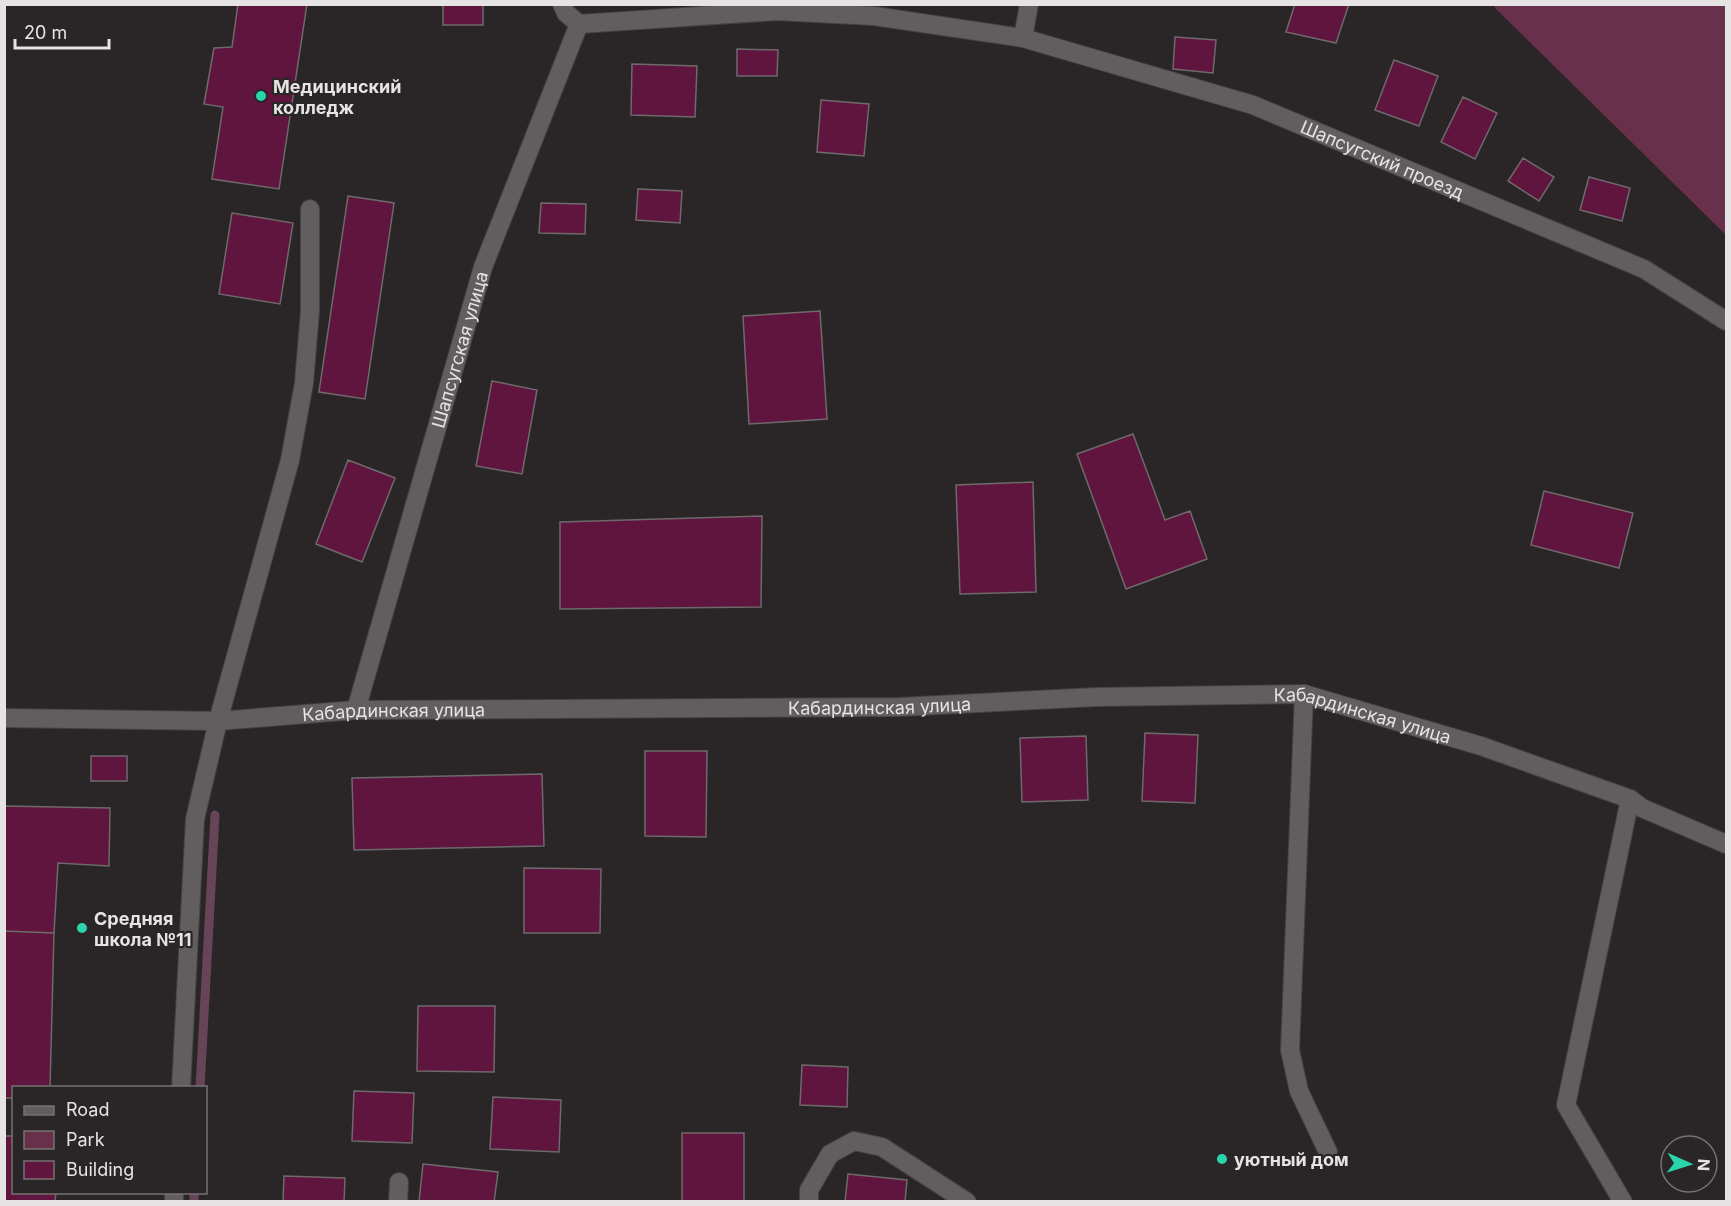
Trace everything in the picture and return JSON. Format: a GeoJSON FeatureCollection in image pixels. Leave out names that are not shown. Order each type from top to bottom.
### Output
{"type":"FeatureCollection","features":[{"type":"Feature","properties":{"kind":"street"},"geometry":{"type":"LineString","coordinates":[[562,4],[566,14],[579,24]]}},
{"type":"Feature","properties":{"kind":"street"},"geometry":{"type":"LineString","coordinates":[[1023,38],[1029,4]]}},
{"type":"Feature","properties":{"kind":"street","name":"Шапсугский проезд"},"geometry":{"type":"LineString","coordinates":[[579,24],[777,11],[874,16],[1023,38],[1253,105],[1644,269],[1726,321]]}},
{"type":"Feature","properties":{"kind":"street","name":"Шапсугская улица"},"geometry":{"type":"LineString","coordinates":[[356,710],[483,267],[579,24]]}},
{"type":"Feature","properties":{"kind":"street"},"geometry":{"type":"LineString","coordinates":[[181,1086],[195,819],[218,721],[290,460],[302,394],[310,311],[310,209]]}},
{"type":"Feature","properties":{"kind":"street"},"geometry":{"type":"LineString","coordinates":[[1304,694],[1290,1050],[1299,1091],[1328,1152]]}},
{"type":"Feature","properties":{"kind":"street","name":"Кабардинская улица"},"geometry":{"type":"LineString","coordinates":[[4,718],[218,721],[356,710],[899,707],[1096,697],[1304,694],[1481,746],[1630,799],[1642,808],[1726,844]]}},
{"type":"Feature","properties":{"kind":"street"},"geometry":{"type":"LineString","coordinates":[[1623,1202],[1566,1105],[1630,799]]}},
{"type":"Feature","properties":{"kind":"street"},"geometry":{"type":"LineString","coordinates":[[809,1202],[809,1190],[830,1154],[854,1141],[882,1147],[967,1202]]}},
{"type":"Feature","properties":{"kind":"street"},"geometry":{"type":"LineString","coordinates":[[398,1202],[399,1182]]}},
{"type":"Feature","properties":{"kind":"green space"},"geometry":{"type":"Polygon","coordinates":[[[1494,5],[1726,5],[1726,235],[1495,8],[1494,5]]]}},
{"type":"Feature","properties":{"kind":"building"},"geometry":{"type":"Polygon","coordinates":[[[238,4],[307,4],[279,189],[212,179],[223,107],[204,104],[214,48],[232,47],[238,4]]]}},
{"type":"Feature","properties":{"kind":"building"},"geometry":{"type":"Polygon","coordinates":[[[443,4],[483,4],[483,25],[443,25],[443,4]]]}},
{"type":"Feature","properties":{"kind":"building"},"geometry":{"type":"Polygon","coordinates":[[[1295,4],[1349,4],[1336,43],[1286,32],[1295,4]]]}},
{"type":"Feature","properties":{"kind":"building"},"geometry":{"type":"Polygon","coordinates":[[[1175,37],[1216,40],[1213,73],[1173,69],[1175,37]]]}},
{"type":"Feature","properties":{"kind":"building"},"geometry":{"type":"Polygon","coordinates":[[[737,49],[778,50],[777,76],[737,76],[737,49]]]}},
{"type":"Feature","properties":{"kind":"building"},"geometry":{"type":"Polygon","coordinates":[[[1394,60],[1438,76],[1419,126],[1375,110],[1394,60]]]}},
{"type":"Feature","properties":{"kind":"building"},"geometry":{"type":"Polygon","coordinates":[[[632,64],[697,66],[695,117],[631,115],[632,64]]]}},
{"type":"Feature","properties":{"kind":"building"},"geometry":{"type":"Polygon","coordinates":[[[1463,97],[1497,113],[1475,159],[1441,142],[1463,97]]]}},
{"type":"Feature","properties":{"kind":"building"},"geometry":{"type":"Polygon","coordinates":[[[821,100],[869,104],[864,156],[817,152],[821,100]]]}},
{"type":"Feature","properties":{"kind":"building"},"geometry":{"type":"Polygon","coordinates":[[[1523,158],[1554,177],[1539,201],[1508,181],[1523,158]]]}},
{"type":"Feature","properties":{"kind":"building"},"geometry":{"type":"Polygon","coordinates":[[[1589,177],[1630,188],[1622,221],[1580,210],[1589,177]]]}},
{"type":"Feature","properties":{"kind":"building"},"geometry":{"type":"Polygon","coordinates":[[[638,189],[682,191],[680,223],[636,220],[638,189]]]}},
{"type":"Feature","properties":{"kind":"building"},"geometry":{"type":"Polygon","coordinates":[[[348,196],[394,203],[365,399],[319,392],[348,196]]]}},
{"type":"Feature","properties":{"kind":"building"},"geometry":{"type":"Polygon","coordinates":[[[541,203],[586,204],[585,234],[539,233],[541,203]]]}},
{"type":"Feature","properties":{"kind":"building"},"geometry":{"type":"Polygon","coordinates":[[[232,213],[293,223],[280,304],[219,294],[232,213]]]}},
{"type":"Feature","properties":{"kind":"building"},"geometry":{"type":"Polygon","coordinates":[[[820,311],[827,419],[749,424],[743,316],[820,311]]]}},
{"type":"Feature","properties":{"kind":"building"},"geometry":{"type":"Polygon","coordinates":[[[492,381],[537,390],[522,474],[476,466],[492,381]]]}},
{"type":"Feature","properties":{"kind":"building"},"geometry":{"type":"Polygon","coordinates":[[[1133,434],[1165,520],[1190,511],[1207,559],[1126,589],[1077,454],[1133,434]]]}},
{"type":"Feature","properties":{"kind":"building"},"geometry":{"type":"Polygon","coordinates":[[[348,460],[395,478],[362,562],[316,544],[348,460]]]}},
{"type":"Feature","properties":{"kind":"building"},"geometry":{"type":"Polygon","coordinates":[[[1033,482],[1036,592],[960,594],[956,485],[1033,482]]]}},
{"type":"Feature","properties":{"kind":"building"},"geometry":{"type":"Polygon","coordinates":[[[1544,491],[1633,513],[1619,568],[1531,545],[1544,491]]]}},
{"type":"Feature","properties":{"kind":"building"},"geometry":{"type":"Polygon","coordinates":[[[762,516],[761,607],[560,609],[560,522],[762,516]]]}},
{"type":"Feature","properties":{"kind":"building"},"geometry":{"type":"Polygon","coordinates":[[[1145,733],[1198,735],[1195,803],[1142,801],[1145,733]]]}},
{"type":"Feature","properties":{"kind":"building"},"geometry":{"type":"Polygon","coordinates":[[[1086,736],[1088,800],[1022,802],[1020,738],[1086,736]]]}},
{"type":"Feature","properties":{"kind":"building"},"geometry":{"type":"Polygon","coordinates":[[[645,751],[707,751],[706,837],[645,836],[645,751]]]}},
{"type":"Feature","properties":{"kind":"building"},"geometry":{"type":"Polygon","coordinates":[[[91,756],[127,756],[127,781],[91,781],[91,756]]]}},
{"type":"Feature","properties":{"kind":"building"},"geometry":{"type":"Polygon","coordinates":[[[542,774],[544,846],[354,850],[352,778],[542,774]]]}},
{"type":"Feature","properties":{"kind":"building"},"geometry":{"type":"Polygon","coordinates":[[[4,806],[110,808],[109,866],[58,863],[54,933],[4,931],[4,806]]]}},
{"type":"Feature","properties":{"kind":"building"},"geometry":{"type":"Polygon","coordinates":[[[524,868],[601,869],[600,933],[524,933],[524,868]]]}},
{"type":"Feature","properties":{"kind":"building"},"geometry":{"type":"Polygon","coordinates":[[[4,931],[54,933],[50,1086],[12,1086],[12,1098],[4,1098],[4,931]]]}},
{"type":"Feature","properties":{"kind":"building"},"geometry":{"type":"Polygon","coordinates":[[[418,1006],[495,1006],[494,1072],[417,1071],[418,1006]]]}},
{"type":"Feature","properties":{"kind":"building"},"geometry":{"type":"Polygon","coordinates":[[[802,1065],[848,1067],[847,1107],[800,1105],[802,1065]]]}},
{"type":"Feature","properties":{"kind":"building"},"geometry":{"type":"Polygon","coordinates":[[[354,1091],[414,1093],[412,1143],[352,1141],[354,1091]]]}},
{"type":"Feature","properties":{"kind":"building"},"geometry":{"type":"Polygon","coordinates":[[[493,1097],[561,1100],[559,1152],[490,1149],[493,1097]]]}},
{"type":"Feature","properties":{"kind":"building"},"geometry":{"type":"Polygon","coordinates":[[[682,1133],[744,1133],[744,1202],[682,1202],[682,1133]]]}},
{"type":"Feature","properties":{"kind":"building"},"geometry":{"type":"Polygon","coordinates":[[[4,1136],[12,1136],[12,1194],[56,1194],[55,1202],[4,1202],[4,1136]]]}},
{"type":"Feature","properties":{"kind":"building"},"geometry":{"type":"Polygon","coordinates":[[[423,1164],[498,1172],[494,1202],[419,1202],[423,1164]]]}},
{"type":"Feature","properties":{"kind":"building"},"geometry":{"type":"Polygon","coordinates":[[[848,1174],[907,1180],[905,1202],[845,1202],[848,1174]]]}},
{"type":"Feature","properties":{"kind":"building"},"geometry":{"type":"Polygon","coordinates":[[[284,1176],[345,1178],[344,1202],[283,1202],[284,1176]]]}},
{"type":"Feature","properties":{"kind":"waterway"},"geometry":{"type":"LineString","coordinates":[[200,1086],[215,815]]}},
{"type":"Feature","properties":{"kind":"waterway"},"geometry":{"type":"LineString","coordinates":[[194,1194],[194,1202]]}},
{"type":"Feature","properties":{"kind":"place","name":"Медицинский колледж"},"geometry":{"type":"Point","coordinates":[261,96]}},
{"type":"Feature","properties":{"kind":"place","name":"Средняя школа №11"},"geometry":{"type":"Point","coordinates":[82,928]}},
{"type":"Feature","properties":{"kind":"place","name":"уютный дом"},"geometry":{"type":"Point","coordinates":[1222,1159]}}]}
